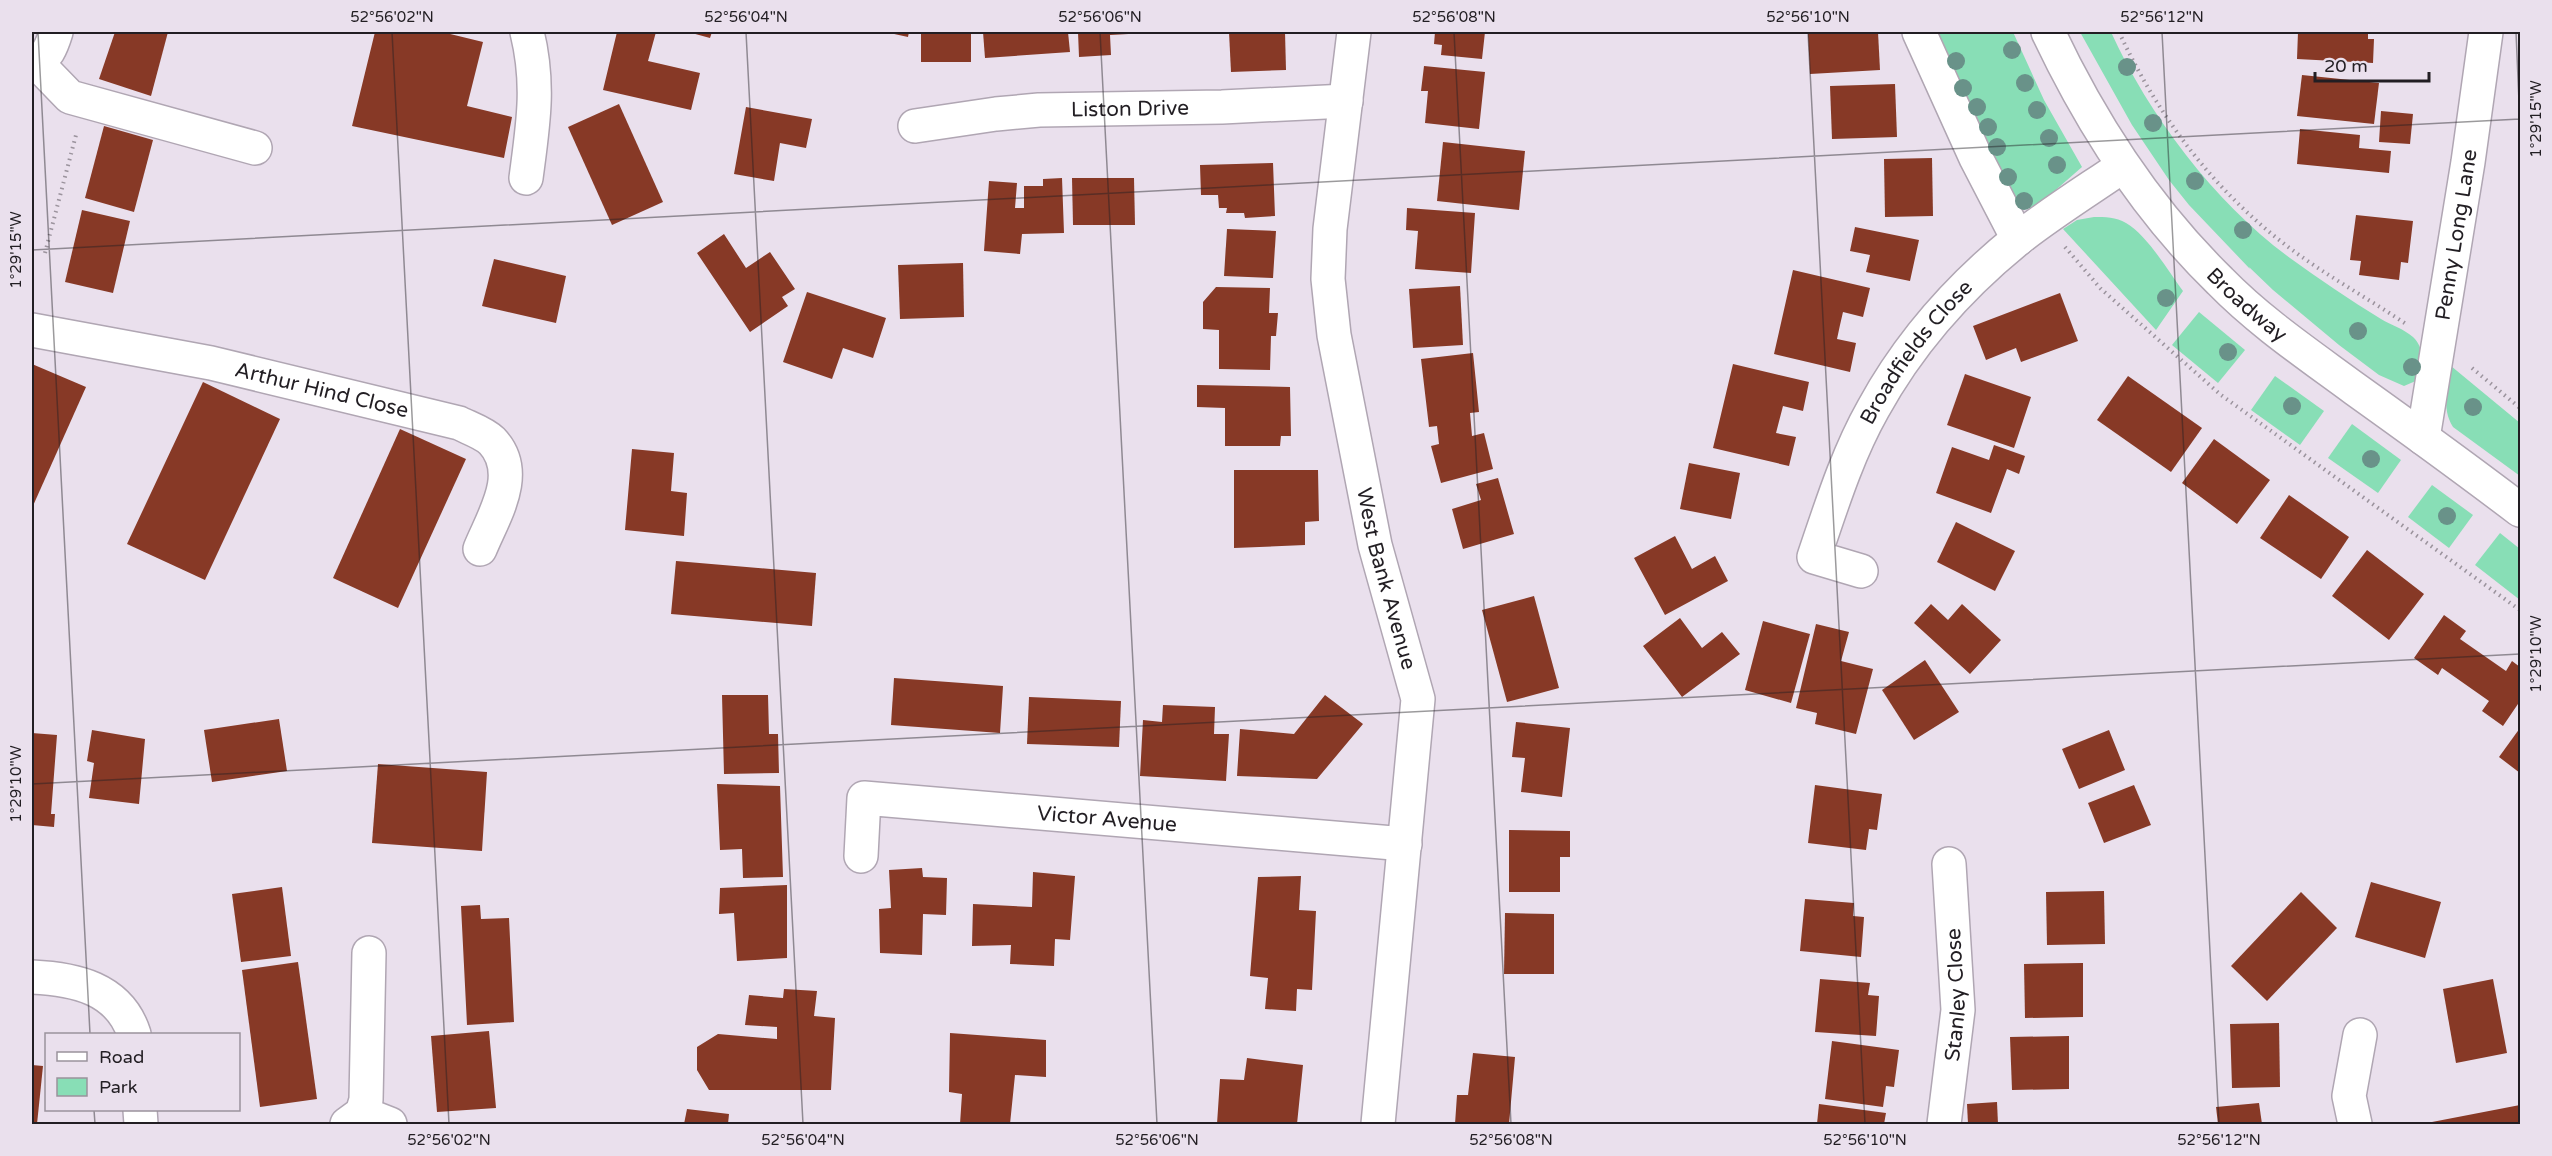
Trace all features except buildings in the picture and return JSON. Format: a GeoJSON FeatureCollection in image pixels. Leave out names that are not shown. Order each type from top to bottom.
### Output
{"type":"FeatureCollection","features":[{"type":"Feature","properties":{"kind":"street"},"geometry":{"type":"LineString","coordinates":[[56,32],[51,47],[34,63],[70,98],[255,148]]}},
{"type":"Feature","properties":{"kind":"street"},"geometry":{"type":"LineString","coordinates":[[526,177],[535,105],[534,62],[527,32]]}},
{"type":"Feature","properties":{"kind":"street","name":"West Bank Avenue"},"geometry":{"type":"LineString","coordinates":[[1354,32],[1330,228],[1328,279],[1334,335],[1375,545],[1418,699],[1378,1125]]}},
{"type":"Feature","properties":{"kind":"street"},"geometry":{"type":"LineString","coordinates":[[1919,32],[1976,158],[2030,231]]}},
{"type":"Feature","properties":{"kind":"street","name":"Broadway"},"geometry":{"type":"LineString","coordinates":[[2048,32],[2064,67],[2123,166],[2163,220],[2221,283],[2315,359],[2520,510]]}},
{"type":"Feature","properties":{"kind":"street","name":"Penny Long Lane"},"geometry":{"type":"LineString","coordinates":[[2423,438],[2487,32]]}},
{"type":"Feature","properties":{"kind":"street","name":"Liston Drive"},"geometry":{"type":"LineString","coordinates":[[915,126],[1040,110],[1222,107],[1346,101]]}},
{"type":"Feature","properties":{"kind":"street","name":"Broadfields Close"},"geometry":{"type":"LineString","coordinates":[[1861,572],[1802,554],[1837,488],[1855,444],[1890,379],[1960,291],[2030,231],[2123,166]]}},
{"type":"Feature","properties":{"kind":"street","name":"Arthur Hind Close"},"geometry":{"type":"LineString","coordinates":[[32,330],[211,363],[459,423],[491,440],[506,462],[507,480],[480,549]]}},
{"type":"Feature","properties":{"kind":"street","name":"Victor Avenue"},"geometry":{"type":"LineString","coordinates":[[861,856],[864,798],[1406,844]]}},
{"type":"Feature","properties":{"kind":"street","name":"Stanley Close"},"geometry":{"type":"LineString","coordinates":[[1944,1125],[1958,1010],[1949,864]]}},
{"type":"Feature","properties":{"kind":"street"},"geometry":{"type":"LineString","coordinates":[[366,1121],[369,953]]}},
{"type":"Feature","properties":{"kind":"street"},"geometry":{"type":"LineString","coordinates":[[32,977],[71,980],[101,992],[122,1010],[130,1021],[133,1033]]}},
{"type":"Feature","properties":{"kind":"street"},"geometry":{"type":"LineString","coordinates":[[2355,1125],[2349,1096],[2360,1035]]}},
{"type":"Feature","properties":{"kind":"path"},"geometry":{"type":"LineString","coordinates":[[2119,32],[2159,106],[2213,179],[2282,242],[2438,347],[2457,357],[2496,386],[2520,408]]}},
{"type":"Feature","properties":{"kind":"path"},"geometry":{"type":"LineString","coordinates":[[45,253],[77,132]]}},
{"type":"Feature","properties":{"kind":"path"},"geometry":{"type":"LineString","coordinates":[[2030,231],[2102,289],[2221,395],[2520,610]]}},
{"type":"Feature","properties":{"kind":"green space"},"geometry":{"type":"Polygon","coordinates":[[[1932,32],[2013,32],[2044,100],[2082,167],[2035,208],[2024,208],[2009,198],[1932,32]]]}},
{"type":"Feature","properties":{"kind":"green space"},"geometry":{"type":"Polygon","coordinates":[[[2080,32],[2111,32],[2127,64],[2165,126],[2187,156],[2236,212],[2290,258],[2381,319],[2413,337],[2421,352],[2418,380],[2404,386],[2379,375],[2339,345],[2249,267],[2250,269],[2189,205],[2169,180],[2132,125],[2080,32]]]}},
{"type":"Feature","properties":{"kind":"green space"},"geometry":{"type":"Polygon","coordinates":[[[2094,217],[2118,220],[2134,229],[2150,245],[2183,291],[2156,330],[2063,229],[2077,220],[2094,217]]]}},
{"type":"Feature","properties":{"kind":"green space"},"geometry":{"type":"Polygon","coordinates":[[[2199,312],[2245,350],[2218,383],[2172,345],[2199,312]]]}},
{"type":"Feature","properties":{"kind":"green space"},"geometry":{"type":"Polygon","coordinates":[[[2451,366],[2520,423],[2520,476],[2453,427],[2446,405],[2451,366]]]}},
{"type":"Feature","properties":{"kind":"green space"},"geometry":{"type":"Polygon","coordinates":[[[2275,376],[2324,411],[2300,445],[2251,410],[2275,376]]]}},
{"type":"Feature","properties":{"kind":"green space"},"geometry":{"type":"Polygon","coordinates":[[[2352,424],[2401,460],[2378,493],[2328,458],[2352,424]]]}},
{"type":"Feature","properties":{"kind":"green space"},"geometry":{"type":"Polygon","coordinates":[[[2432,485],[2473,515],[2449,548],[2408,517],[2432,485]]]}},
{"type":"Feature","properties":{"kind":"green space"},"geometry":{"type":"Polygon","coordinates":[[[2500,533],[2520,549],[2520,600],[2475,565],[2500,533]]]}}]}
